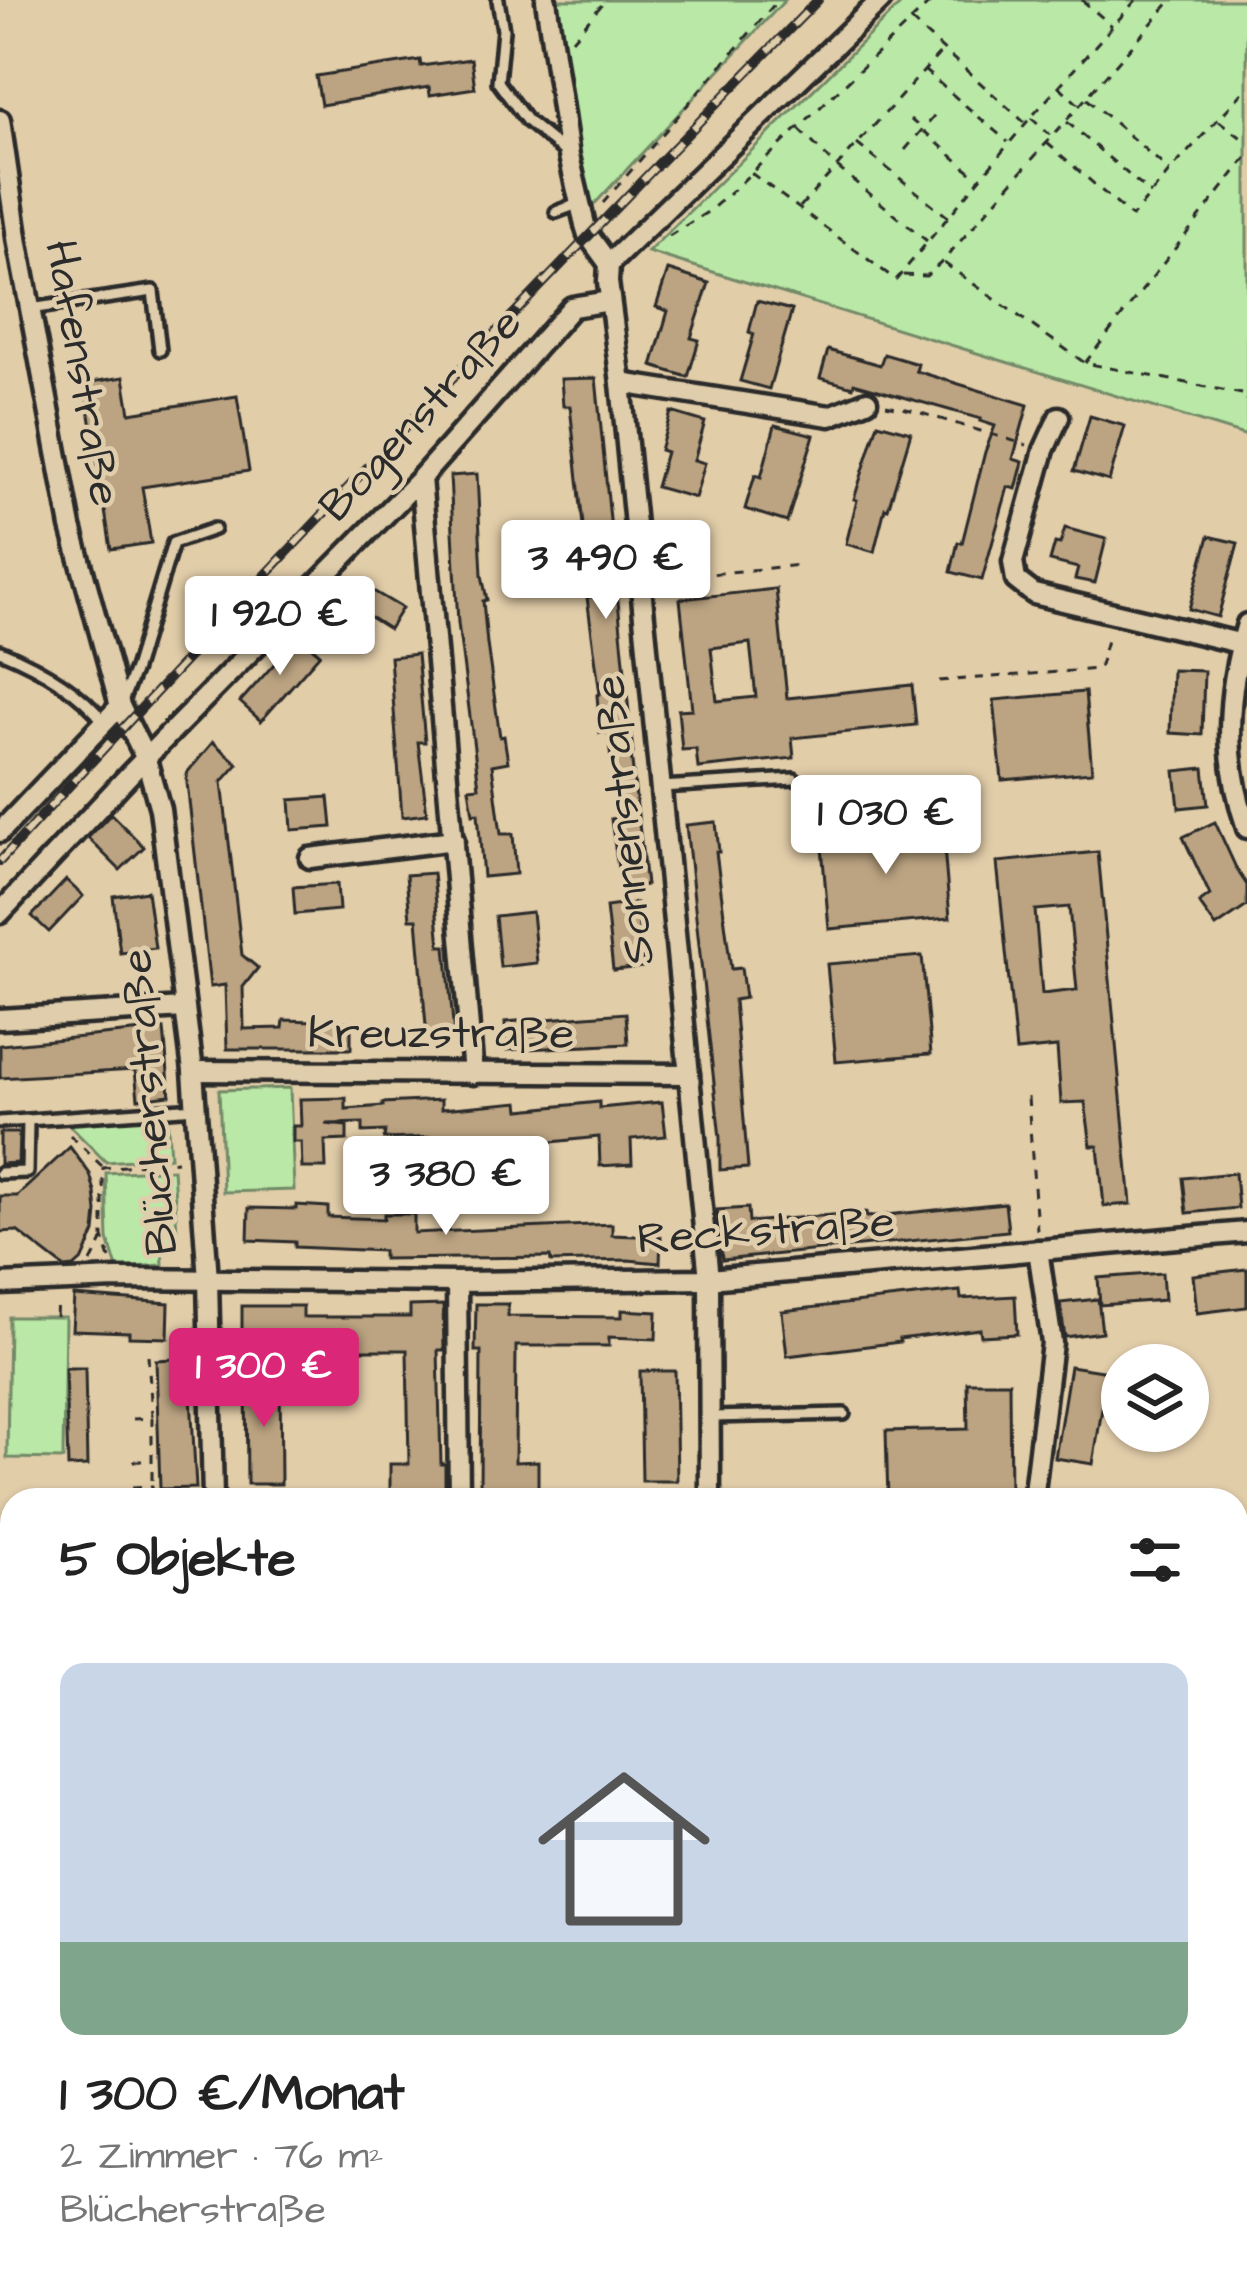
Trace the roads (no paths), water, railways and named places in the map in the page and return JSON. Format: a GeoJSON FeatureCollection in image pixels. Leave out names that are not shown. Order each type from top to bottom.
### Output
{"type":"FeatureCollection","features":[{"type":"Feature","properties":{"kind":"street","name":"Sonnenstraße"},"geometry":{"type":"LineString","coordinates":[[546,0],[569,156],[585,224],[609,264],[709,1279],[710,1488]]}},
{"type":"Feature","properties":{"kind":"street"},"geometry":{"type":"LineString","coordinates":[[609,264],[881,0]]}},
{"type":"Feature","properties":{"kind":"street","name":"Hafenstraße"},"geometry":{"type":"LineString","coordinates":[[0,120],[71,527],[120,706]]}},
{"type":"Feature","properties":{"kind":"street","name":"Bogenstraße"},"geometry":{"type":"LineString","coordinates":[[0,913],[421,478],[572,307],[610,301]]}},
{"type":"Feature","properties":{"kind":"street"},"geometry":{"type":"LineString","coordinates":[[621,383],[830,416],[867,401]]}},
{"type":"Feature","properties":{"kind":"street"},"geometry":{"type":"LineString","coordinates":[[1059,417],[1044,450],[1012,562],[1016,580],[1034,594],[1245,638],[1232,682],[1228,723],[1233,777],[1247,829]]}},
{"type":"Feature","properties":{"kind":"street"},"geometry":{"type":"LineString","coordinates":[[421,478],[473,1073]]}},
{"type":"Feature","properties":{"kind":"street"},"geometry":{"type":"LineString","coordinates":[[0,832],[120,706]]}},
{"type":"Feature","properties":{"kind":"street","name":"Blücherstraße"},"geometry":{"type":"LineString","coordinates":[[120,706],[146,759],[160,809],[193,1071],[208,1279],[207,1488]]}},
{"type":"Feature","properties":{"kind":"street"},"geometry":{"type":"LineString","coordinates":[[310,857],[454,840]]}},
{"type":"Feature","properties":{"kind":"street"},"geometry":{"type":"LineString","coordinates":[[0,1019],[184,1008]]}},
{"type":"Feature","properties":{"kind":"street","name":"Kreuzstraße"},"geometry":{"type":"LineString","coordinates":[[193,1071],[688,1074]]}},
{"type":"Feature","properties":{"kind":"street","name":"Reckstraße"},"geometry":{"type":"LineString","coordinates":[[0,1284],[116,1279],[709,1279],[1247,1232]]}},
{"type":"Feature","properties":{"kind":"street"},"geometry":{"type":"LineString","coordinates":[[1034,1488],[1052,1342],[1038,1250]]}},
{"type":"Feature","properties":{"kind":"street"},"geometry":{"type":"LineString","coordinates":[[458,1282],[459,1488]]}},
{"type":"Feature","properties":{"kind":"lane"},"geometry":{"type":"LineString","coordinates":[[498,0],[503,30],[498,82],[527,121],[569,156]]}},
{"type":"Feature","properties":{"kind":"lane"},"geometry":{"type":"LineString","coordinates":[[556,212],[580,203]]}},
{"type":"Feature","properties":{"kind":"lane"},"geometry":{"type":"LineString","coordinates":[[31,309],[153,291],[160,350]]}},
{"type":"Feature","properties":{"kind":"lane"},"geometry":{"type":"LineString","coordinates":[[120,706],[173,543],[214,529]]}},
{"type":"Feature","properties":{"kind":"lane"},"geometry":{"type":"LineString","coordinates":[[0,651],[34,665],[89,703],[104,722]]}},
{"type":"Feature","properties":{"kind":"lane"},"geometry":{"type":"LineString","coordinates":[[661,787],[794,779]]}},
{"type":"Feature","properties":{"kind":"lane"},"geometry":{"type":"LineString","coordinates":[[0,1122],[196,1108]]}},
{"type":"Feature","properties":{"kind":"lane"},"geometry":{"type":"LineString","coordinates":[[0,1173],[27,1172],[28,1121]]}},
{"type":"Feature","properties":{"kind":"lane"},"geometry":{"type":"LineString","coordinates":[[709,1418],[844,1414]]}},
{"type":"Feature","properties":{"kind":"railway"},"geometry":{"type":"LineString","coordinates":[[0,861],[406,427],[818,0]]}}]}
